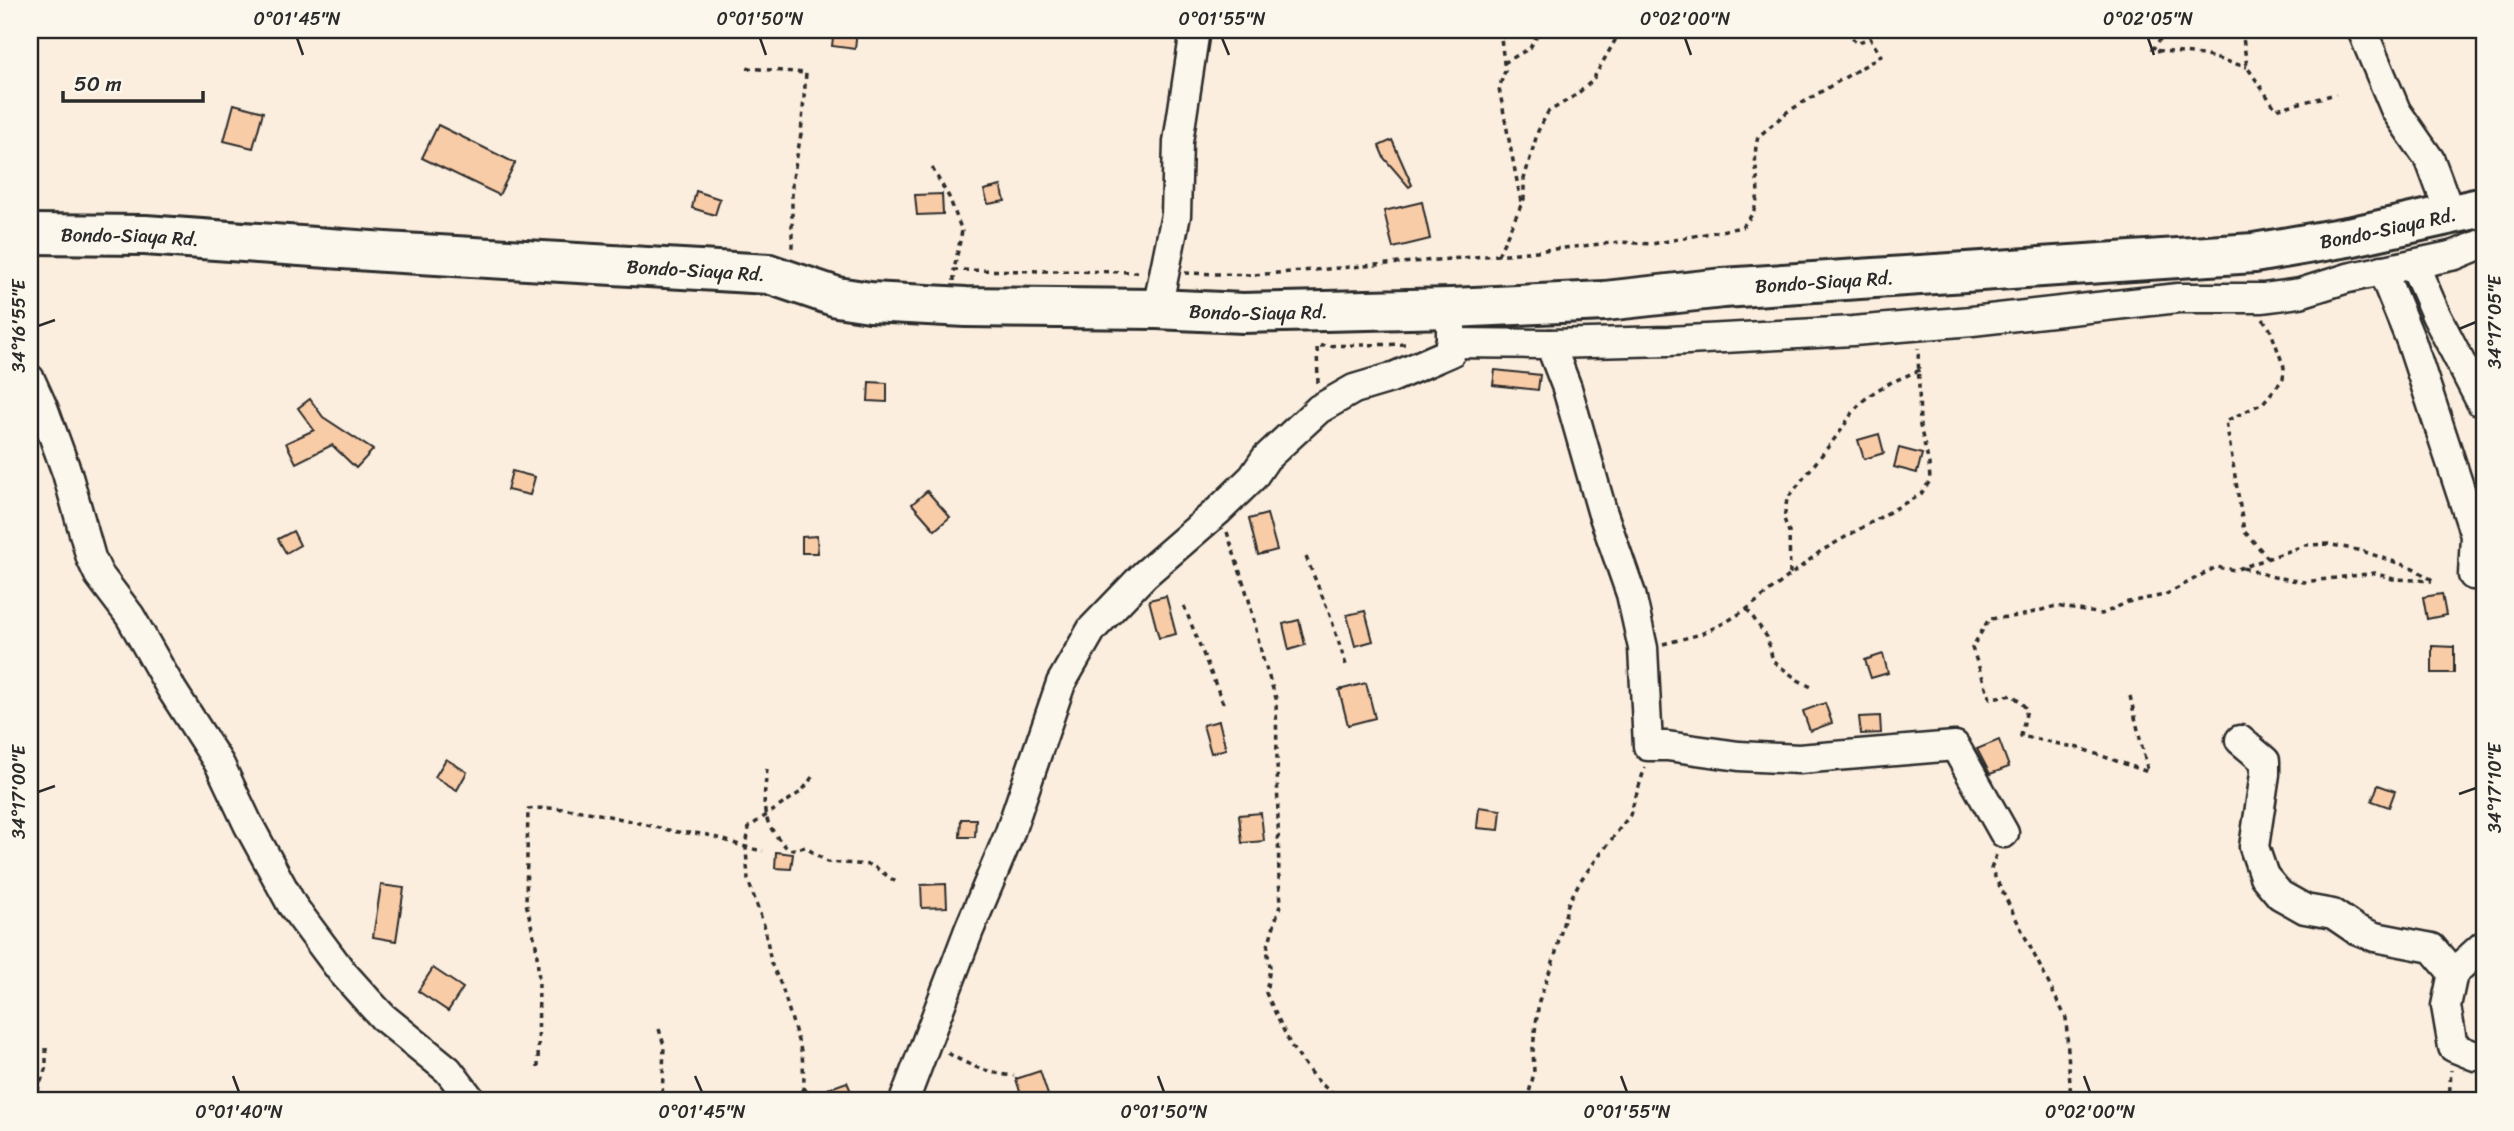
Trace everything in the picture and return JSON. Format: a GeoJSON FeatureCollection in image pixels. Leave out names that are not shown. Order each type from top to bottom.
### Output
{"type":"FeatureCollection","features":[{"type":"Feature","properties":{"kind":"highway","name":"Bondo-Siaya Rd."},"geometry":{"type":"LineString","coordinates":[[30,234],[145,235],[769,274],[836,297],[870,302],[953,288],[1161,291],[1243,313],[1451,325],[1605,301],[1723,288],[2254,253],[2468,211]]}},
{"type":"Feature","properties":{"kind":"street"},"geometry":{"type":"LineString","coordinates":[[1161,291],[1176,215],[1178,142],[1195,30]]}},
{"type":"Feature","properties":{"kind":"street"},"geometry":{"type":"LineString","coordinates":[[2362,30],[2396,111],[2468,211]]}},
{"type":"Feature","properties":{"kind":"street"},"geometry":{"type":"LineString","coordinates":[[904,1101],[969,930],[1009,835],[1061,683],[1092,629],[1144,575],[1219,510],[1253,477],[1266,458],[1320,410],[1354,390],[1402,374],[1451,352],[1451,325],[1550,344],[1739,338],[1972,321],[2178,298],[2263,298],[2300,293],[2348,278],[2455,255],[2484,243]]}},
{"type":"Feature","properties":{"kind":"street"},"geometry":{"type":"LineString","coordinates":[[2414,264],[2436,315],[2484,402]]}},
{"type":"Feature","properties":{"kind":"street"},"geometry":{"type":"LineString","coordinates":[[2382,270],[2412,341],[2475,536],[2473,575]]}},
{"type":"Feature","properties":{"kind":"street"},"geometry":{"type":"LineString","coordinates":[[1550,344],[1567,388],[1602,511],[1631,594],[1643,649],[1648,746],[1739,756],[1799,758],[1955,746],[2004,833]]}},
{"type":"Feature","properties":{"kind":"street"},"geometry":{"type":"LineString","coordinates":[[30,379],[67,474],[91,558],[99,575],[130,616],[172,690],[220,765],[292,905],[342,972],[369,1002],[448,1070],[472,1101]]}},
{"type":"Feature","properties":{"kind":"street"},"geometry":{"type":"LineString","coordinates":[[2240,740],[2264,761],[2265,774],[2254,847],[2264,877],[2280,895],[2305,909],[2333,914],[2355,929],[2375,937],[2431,948],[2452,973]]}},
{"type":"Feature","properties":{"kind":"street"},"geometry":{"type":"LineString","coordinates":[[2484,945],[2452,973],[2446,1006],[2453,1047],[2475,1056],[2484,1056]]}},
{"type":"Feature","properties":{"kind":"path"},"geometry":{"type":"LineString","coordinates":[[1500,30],[1505,71],[1499,88],[1522,204]]}},
{"type":"Feature","properties":{"kind":"path"},"geometry":{"type":"LineString","coordinates":[[1504,63],[1530,48],[1541,30]]}},
{"type":"Feature","properties":{"kind":"path"},"geometry":{"type":"LineString","coordinates":[[1498,256],[1522,204],[1524,179],[1538,131],[1548,112],[1576,95],[1592,81],[1621,30]]}},
{"type":"Feature","properties":{"kind":"path"},"geometry":{"type":"LineString","coordinates":[[932,168],[949,197],[962,231],[953,288],[1161,291],[1253,275],[1498,256],[1620,242],[1652,244],[1742,228],[1751,218],[1759,199],[1755,160],[1758,137],[1787,112],[1881,56],[1870,38],[1856,43],[1847,30]]}},
{"type":"Feature","properties":{"kind":"path"},"geometry":{"type":"LineString","coordinates":[[2167,30],[2152,50],[2203,55],[2247,67]]}},
{"type":"Feature","properties":{"kind":"path"},"geometry":{"type":"LineString","coordinates":[[2242,30],[2247,67],[2276,110],[2336,94]]}},
{"type":"Feature","properties":{"kind":"path"},"geometry":{"type":"LineString","coordinates":[[747,68],[806,73],[801,134],[792,183],[793,282]]}},
{"type":"Feature","properties":{"kind":"path"},"geometry":{"type":"LineString","coordinates":[[2249,297],[2270,329],[2284,367],[2283,379],[2263,403],[2226,421],[2244,531],[2268,558]]}},
{"type":"Feature","properties":{"kind":"path"},"geometry":{"type":"LineString","coordinates":[[1643,649],[1700,634],[1747,609],[1821,551],[1921,494],[1930,481],[1920,426],[1917,325]]}},
{"type":"Feature","properties":{"kind":"path"},"geometry":{"type":"LineString","coordinates":[[1320,410],[1317,346],[1410,344]]}},
{"type":"Feature","properties":{"kind":"path"},"geometry":{"type":"LineString","coordinates":[[1790,574],[1789,532],[1784,519],[1787,499],[1843,428],[1850,415],[1873,390],[1920,370]]}},
{"type":"Feature","properties":{"kind":"path"},"geometry":{"type":"LineString","coordinates":[[1219,510],[1250,600],[1262,659],[1276,698],[1281,902],[1270,933],[1270,967],[1266,993],[1291,1046],[1314,1076],[1340,1101]]}},
{"type":"Feature","properties":{"kind":"path"},"geometry":{"type":"LineString","coordinates":[[2130,696],[2148,772],[2079,748],[2021,736],[2027,709],[2013,695],[1990,698],[1972,648],[1989,619],[2020,616],[2056,606],[2102,614],[2128,602],[2165,595],[2216,567],[2235,570],[2306,545],[2328,544],[2362,551],[2413,568],[2434,581],[2393,579],[2375,573],[2304,582],[2241,568]]}},
{"type":"Feature","properties":{"kind":"path"},"geometry":{"type":"LineString","coordinates":[[1306,557],[1330,615],[1346,665]]}},
{"type":"Feature","properties":{"kind":"path"},"geometry":{"type":"LineString","coordinates":[[1184,606],[1225,708]]}},
{"type":"Feature","properties":{"kind":"path"},"geometry":{"type":"LineString","coordinates":[[1747,609],[1767,637],[1773,661],[1815,689]]}},
{"type":"Feature","properties":{"kind":"path"},"geometry":{"type":"LineString","coordinates":[[1527,1101],[1534,1073],[1534,1037],[1539,1000],[1555,956],[1568,904],[1580,881],[1630,815],[1645,767],[1648,746]]}},
{"type":"Feature","properties":{"kind":"path"},"geometry":{"type":"LineString","coordinates":[[767,769],[763,807],[775,836],[789,850],[806,847],[827,862],[872,865],[896,883]]}},
{"type":"Feature","properties":{"kind":"path"},"geometry":{"type":"LineString","coordinates":[[785,1101],[803,1091],[802,1054],[782,986],[771,962],[765,928],[748,880],[746,848],[749,827],[802,791],[813,775]]}},
{"type":"Feature","properties":{"kind":"path"},"geometry":{"type":"LineString","coordinates":[[538,1068],[539,980],[536,945],[526,903],[528,809],[547,807],[631,820],[676,832],[708,835],[763,851]]}},
{"type":"Feature","properties":{"kind":"path"},"geometry":{"type":"LineString","coordinates":[[2004,833],[1992,869],[2066,1018],[2071,1101]]}},
{"type":"Feature","properties":{"kind":"path"},"geometry":{"type":"LineString","coordinates":[[659,1029],[664,1045],[662,1101]]}},
{"type":"Feature","properties":{"kind":"path"},"geometry":{"type":"LineString","coordinates":[[928,1041],[966,1063],[992,1073],[1014,1076]]}},
{"type":"Feature","properties":{"kind":"path"},"geometry":{"type":"LineString","coordinates":[[34,1101],[46,1066],[46,1044]]}},
{"type":"Feature","properties":{"kind":"path"},"geometry":{"type":"LineString","coordinates":[[2449,1101],[2453,1047]]}},
{"type":"Feature","properties":{"kind":"path"},"geometry":{"type":"LineString","coordinates":[[803,1086],[814,1101]]}},
{"type":"Feature","properties":{"kind":"building"},"geometry":{"type":"Polygon","coordinates":[[[834,30],[857,30],[855,49],[832,46],[834,30]]]}},
{"type":"Feature","properties":{"kind":"building"},"geometry":{"type":"Polygon","coordinates":[[[234,104],[263,112],[253,148],[224,141],[234,104]]]}},
{"type":"Feature","properties":{"kind":"building"},"geometry":{"type":"Polygon","coordinates":[[[438,125],[515,163],[499,195],[422,158],[438,125]]]}},
{"type":"Feature","properties":{"kind":"building"},"geometry":{"type":"Polygon","coordinates":[[[1392,140],[1412,185],[1409,187],[1384,158],[1379,146],[1392,140]]]}},
{"type":"Feature","properties":{"kind":"building"},"geometry":{"type":"Polygon","coordinates":[[[1001,186],[1005,201],[988,204],[984,190],[1001,186]]]}},
{"type":"Feature","properties":{"kind":"building"},"geometry":{"type":"Polygon","coordinates":[[[696,191],[720,199],[715,215],[692,208],[696,191]]]}},
{"type":"Feature","properties":{"kind":"building"},"geometry":{"type":"Polygon","coordinates":[[[942,194],[943,214],[917,215],[915,195],[942,194]]]}},
{"type":"Feature","properties":{"kind":"building"},"geometry":{"type":"Polygon","coordinates":[[[1422,202],[1430,239],[1393,248],[1384,211],[1422,202]]]}},
{"type":"Feature","properties":{"kind":"building"},"geometry":{"type":"Polygon","coordinates":[[[1495,370],[1540,375],[1538,390],[1493,385],[1495,370]]]}},
{"type":"Feature","properties":{"kind":"building"},"geometry":{"type":"Polygon","coordinates":[[[869,382],[887,383],[887,402],[868,401],[869,382]]]}},
{"type":"Feature","properties":{"kind":"building"},"geometry":{"type":"Polygon","coordinates":[[[310,399],[323,417],[373,450],[356,468],[332,445],[296,463],[286,443],[314,430],[298,408],[310,399]]]}},
{"type":"Feature","properties":{"kind":"building"},"geometry":{"type":"Polygon","coordinates":[[[1879,434],[1884,453],[1864,459],[1858,440],[1879,434]]]}},
{"type":"Feature","properties":{"kind":"building"},"geometry":{"type":"Polygon","coordinates":[[[1899,448],[1922,454],[1917,473],[1894,467],[1899,448]]]}},
{"type":"Feature","properties":{"kind":"building"},"geometry":{"type":"Polygon","coordinates":[[[512,471],[535,477],[530,495],[507,490],[512,471]]]}},
{"type":"Feature","properties":{"kind":"building"},"geometry":{"type":"Polygon","coordinates":[[[927,491],[950,517],[935,530],[912,504],[927,491]]]}},
{"type":"Feature","properties":{"kind":"building"},"geometry":{"type":"Polygon","coordinates":[[[1267,514],[1277,550],[1258,555],[1249,519],[1267,514]]]}},
{"type":"Feature","properties":{"kind":"building"},"geometry":{"type":"Polygon","coordinates":[[[293,531],[300,545],[286,553],[278,539],[293,531]]]}},
{"type":"Feature","properties":{"kind":"building"},"geometry":{"type":"Polygon","coordinates":[[[817,536],[818,553],[802,553],[802,537],[817,536]]]}},
{"type":"Feature","properties":{"kind":"building"},"geometry":{"type":"Polygon","coordinates":[[[2442,594],[2446,615],[2427,619],[2423,597],[2442,594]]]}},
{"type":"Feature","properties":{"kind":"building"},"geometry":{"type":"Polygon","coordinates":[[[1166,596],[1176,634],[1159,638],[1149,600],[1166,596]]]}},
{"type":"Feature","properties":{"kind":"building"},"geometry":{"type":"Polygon","coordinates":[[[1365,611],[1373,641],[1355,646],[1347,615],[1365,611]]]}},
{"type":"Feature","properties":{"kind":"building"},"geometry":{"type":"Polygon","coordinates":[[[1299,620],[1305,645],[1289,650],[1283,624],[1299,620]]]}},
{"type":"Feature","properties":{"kind":"building"},"geometry":{"type":"Polygon","coordinates":[[[2432,646],[2454,647],[2454,673],[2432,673],[2432,646]]]}},
{"type":"Feature","properties":{"kind":"building"},"geometry":{"type":"Polygon","coordinates":[[[1883,654],[1888,673],[1871,678],[1865,660],[1883,654]]]}},
{"type":"Feature","properties":{"kind":"building"},"geometry":{"type":"Polygon","coordinates":[[[1366,683],[1375,718],[1348,725],[1339,690],[1366,683]]]}},
{"type":"Feature","properties":{"kind":"building"},"geometry":{"type":"Polygon","coordinates":[[[1825,703],[1832,723],[1810,731],[1803,711],[1825,703]]]}},
{"type":"Feature","properties":{"kind":"building"},"geometry":{"type":"Polygon","coordinates":[[[1880,716],[1881,733],[1861,734],[1859,717],[1880,716]]]}},
{"type":"Feature","properties":{"kind":"building"},"geometry":{"type":"Polygon","coordinates":[[[1219,721],[1226,749],[1211,753],[1203,725],[1219,721]]]}},
{"type":"Feature","properties":{"kind":"building"},"geometry":{"type":"Polygon","coordinates":[[[1999,740],[2009,767],[1990,774],[1977,749],[1999,740]]]}},
{"type":"Feature","properties":{"kind":"building"},"geometry":{"type":"Polygon","coordinates":[[[446,759],[467,772],[457,790],[435,777],[446,759]]]}},
{"type":"Feature","properties":{"kind":"building"},"geometry":{"type":"Polygon","coordinates":[[[2378,785],[2395,791],[2389,807],[2372,801],[2378,785]]]}},
{"type":"Feature","properties":{"kind":"building"},"geometry":{"type":"Polygon","coordinates":[[[1479,807],[1501,810],[1499,830],[1477,828],[1479,807]]]}},
{"type":"Feature","properties":{"kind":"building"},"geometry":{"type":"Polygon","coordinates":[[[1261,813],[1264,841],[1242,843],[1239,815],[1261,813]]]}},
{"type":"Feature","properties":{"kind":"building"},"geometry":{"type":"Polygon","coordinates":[[[961,819],[976,819],[975,837],[960,837],[961,819]]]}},
{"type":"Feature","properties":{"kind":"building"},"geometry":{"type":"Polygon","coordinates":[[[776,852],[793,854],[791,869],[775,868],[776,852]]]}},
{"type":"Feature","properties":{"kind":"building"},"geometry":{"type":"Polygon","coordinates":[[[946,884],[947,907],[922,908],[921,885],[946,884]]]}},
{"type":"Feature","properties":{"kind":"building"},"geometry":{"type":"Polygon","coordinates":[[[381,885],[404,888],[396,941],[373,937],[381,885]]]}},
{"type":"Feature","properties":{"kind":"building"},"geometry":{"type":"Polygon","coordinates":[[[433,968],[463,988],[448,1011],[418,991],[433,968]]]}},
{"type":"Feature","properties":{"kind":"building"},"geometry":{"type":"Polygon","coordinates":[[[1040,1071],[1049,1098],[1023,1101],[1016,1079],[1040,1071]]]}},
{"type":"Feature","properties":{"kind":"building"},"geometry":{"type":"Polygon","coordinates":[[[847,1082],[855,1101],[800,1101],[800,1099],[847,1082]]]}}]}
